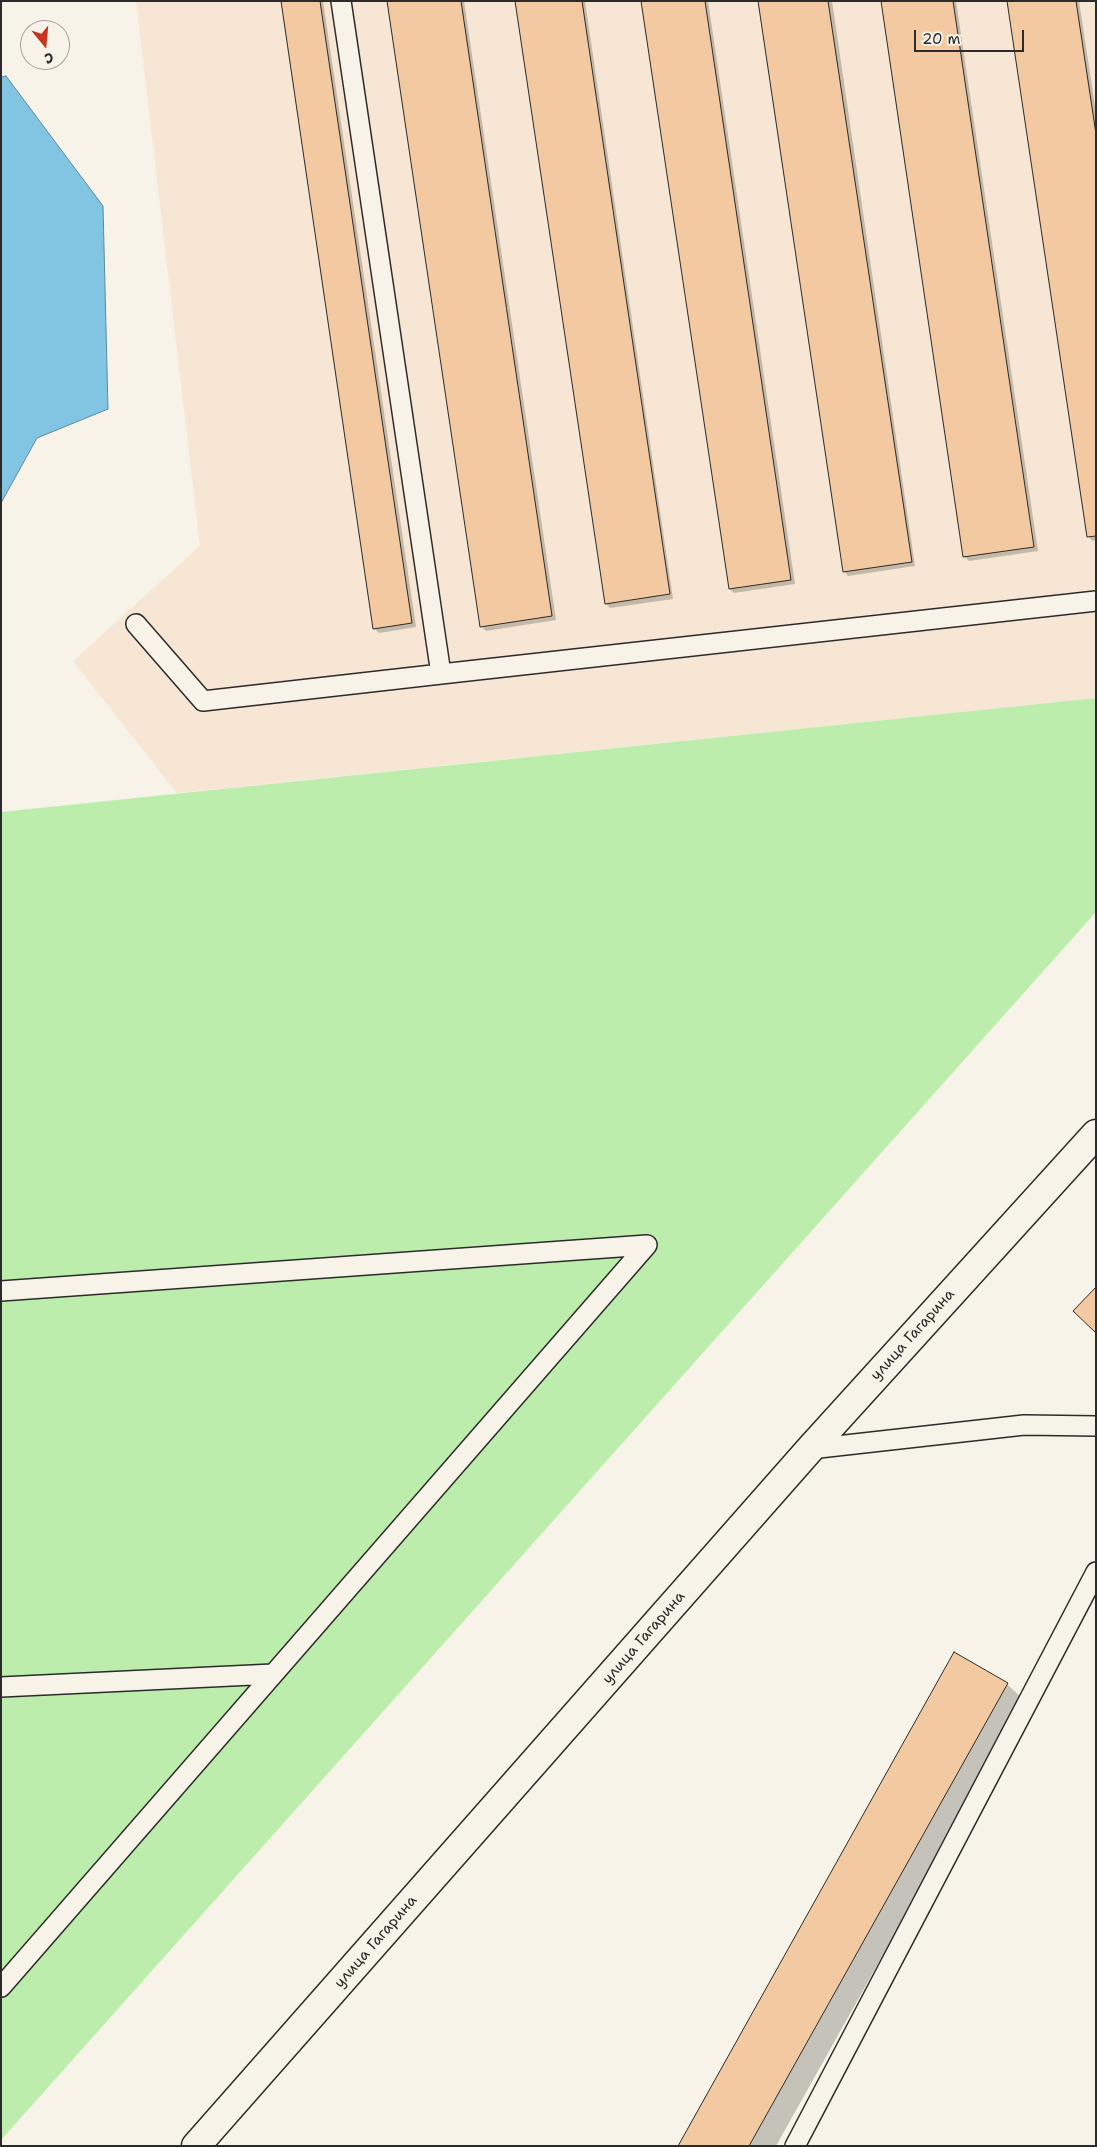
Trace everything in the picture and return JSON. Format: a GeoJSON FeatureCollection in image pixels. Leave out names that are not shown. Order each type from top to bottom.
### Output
{"type":"FeatureCollection","features":[{"type":"Feature","properties":{"kind":"street","name":"улица Гагарина"},"geometry":{"type":"LineString","coordinates":[[196,2146],[810,1449],[1096,1134]]}},
{"type":"Feature","properties":{"kind":"lane"},"geometry":{"type":"LineString","coordinates":[[341,1],[441,674]]}},
{"type":"Feature","properties":{"kind":"lane"},"geometry":{"type":"LineString","coordinates":[[136,624],[203,701],[1096,601]]}},
{"type":"Feature","properties":{"kind":"lane"},"geometry":{"type":"LineString","coordinates":[[1,1291],[647,1245],[1,1987]]}},
{"type":"Feature","properties":{"kind":"lane"},"geometry":{"type":"LineString","coordinates":[[810,1449],[1024,1426],[1096,1426]]}},
{"type":"Feature","properties":{"kind":"lane"},"geometry":{"type":"LineString","coordinates":[[795,2146],[1096,1572]]}},
{"type":"Feature","properties":{"kind":"lane"},"geometry":{"type":"LineString","coordinates":[[1,1687],[273,1674]]}},
{"type":"Feature","properties":{"kind":"shaded area"},"geometry":{"type":"Polygon","coordinates":[[[136,1],[1096,1],[1096,698],[177,793],[73,661],[200,546],[136,1]]]}},
{"type":"Feature","properties":{"kind":"green space"},"geometry":{"type":"Polygon","coordinates":[[[1096,698],[1096,912],[1,2140],[1,812],[1096,698]]]}},
{"type":"Feature","properties":{"kind":"water"},"geometry":{"type":"Polygon","coordinates":[[[6,76],[103,206],[108,409],[37,438],[1,503],[1,77],[6,76]]]}},
{"type":"Feature","properties":{"kind":"building"},"geometry":{"type":"Polygon","coordinates":[[[281,1],[320,1],[412,623],[373,629],[281,1]]]}},
{"type":"Feature","properties":{"kind":"building"},"geometry":{"type":"Polygon","coordinates":[[[387,1],[461,1],[552,616],[480,627],[387,1]]]}},
{"type":"Feature","properties":{"kind":"building"},"geometry":{"type":"Polygon","coordinates":[[[515,1],[582,1],[670,594],[605,604],[515,1]]]}},
{"type":"Feature","properties":{"kind":"building"},"geometry":{"type":"Polygon","coordinates":[[[641,1],[705,1],[791,580],[729,589],[641,1]]]}},
{"type":"Feature","properties":{"kind":"building"},"geometry":{"type":"Polygon","coordinates":[[[758,1],[828,1],[912,562],[843,572],[758,1]]]}},
{"type":"Feature","properties":{"kind":"building"},"geometry":{"type":"Polygon","coordinates":[[[881,1],[953,1],[1034,547],[963,557],[881,1]]]}},
{"type":"Feature","properties":{"kind":"building"},"geometry":{"type":"Polygon","coordinates":[[[1007,1],[1076,1],[1096,134],[1096,536],[1087,537],[1007,1]]]}},
{"type":"Feature","properties":{"kind":"building"},"geometry":{"type":"Polygon","coordinates":[[[1096,1287],[1096,1333],[1073,1311],[1096,1287]]]}},
{"type":"Feature","properties":{"kind":"building"},"geometry":{"type":"Polygon","coordinates":[[[954,1652],[1008,1683],[749,2146],[678,2146],[954,1652]]]}}]}
